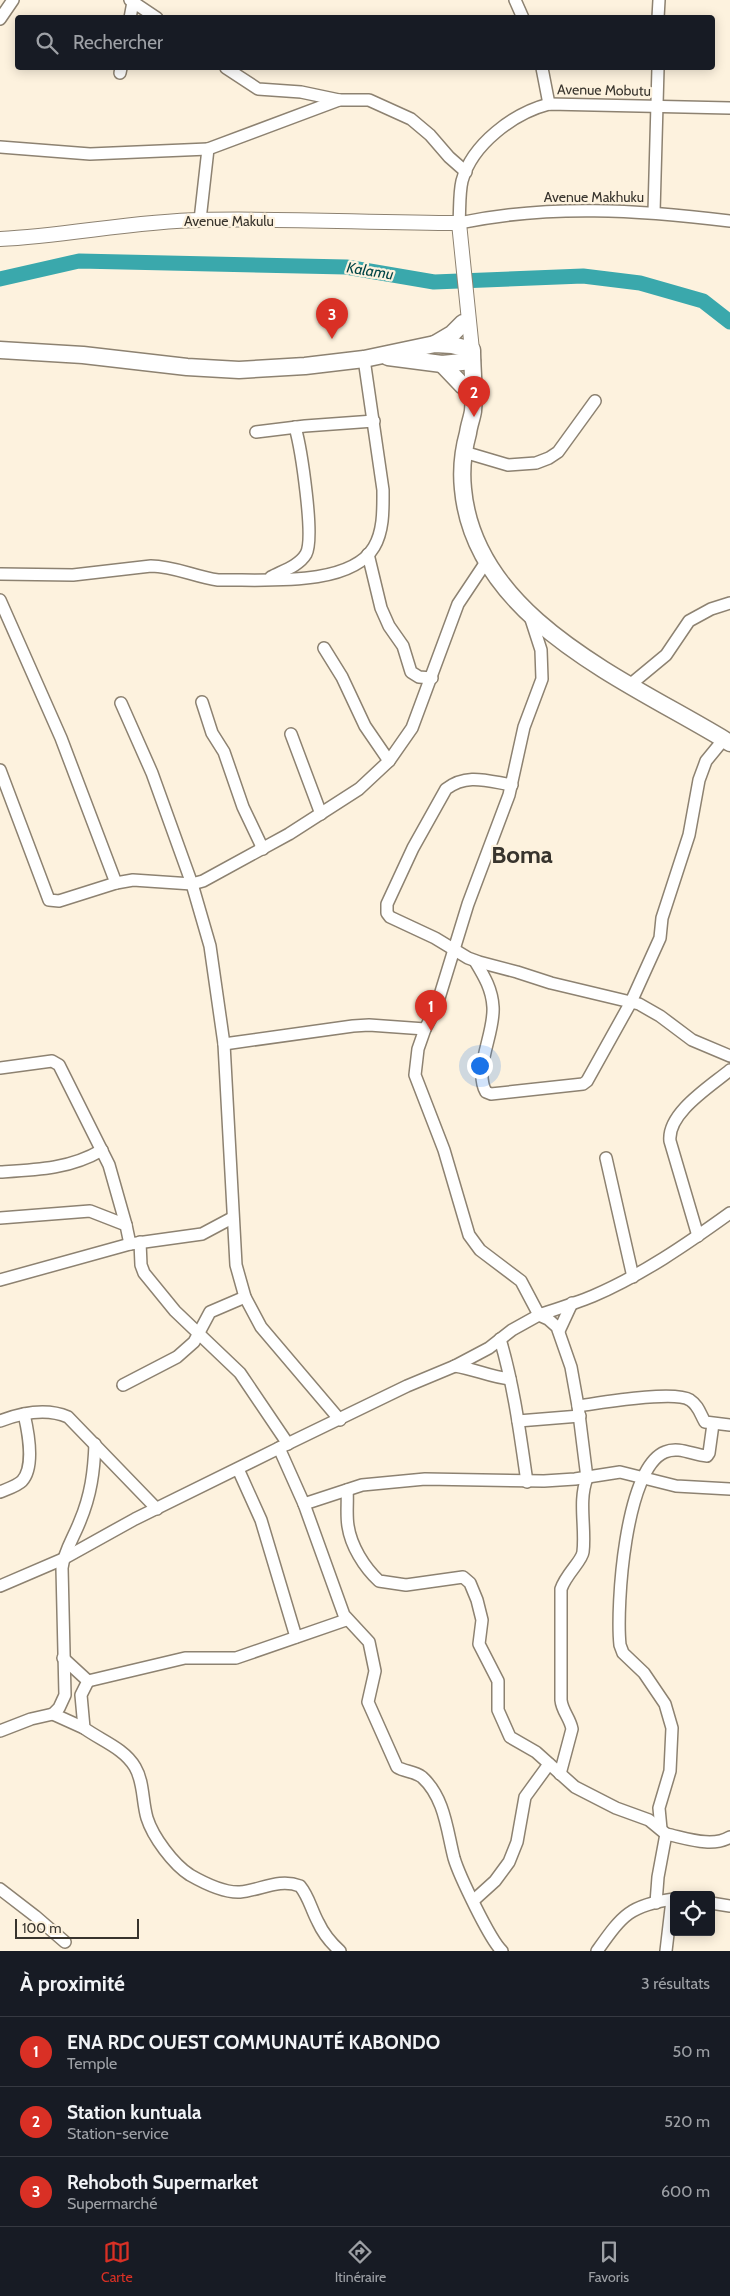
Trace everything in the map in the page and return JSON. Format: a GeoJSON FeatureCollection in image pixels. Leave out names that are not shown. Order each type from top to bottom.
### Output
{"type":"FeatureCollection","features":[{"type":"Feature","properties":{"kind":"highway"},"geometry":{"type":"LineString","coordinates":[[0,350],[83,355],[187,367],[239,370],[305,366],[364,359],[434,344],[452,334],[466,310]]}},
{"type":"Feature","properties":{"kind":"highway"},"geometry":{"type":"LineString","coordinates":[[434,344],[466,355]]}},
{"type":"Feature","properties":{"kind":"highway"},"geometry":{"type":"LineString","coordinates":[[381,355],[400,360],[442,364],[466,355]]}},
{"type":"Feature","properties":{"kind":"highway"},"geometry":{"type":"LineString","coordinates":[[466,355],[463,386],[464,414],[468,431]]}},
{"type":"Feature","properties":{"kind":"highway"},"geometry":{"type":"LineString","coordinates":[[466,355],[473,412],[464,452],[463,490],[473,533],[486,562],[510,596],[530,616],[556,636],[591,661],[727,741]]}},
{"type":"Feature","properties":{"kind":"highway"},"geometry":{"type":"LineString","coordinates":[[442,364],[463,386]]}},
{"type":"Feature","properties":{"kind":"main road","name":"Avenue Makulu"},"geometry":{"type":"LineString","coordinates":[[0,239],[32,238],[129,224],[200,220],[460,223]]}},
{"type":"Feature","properties":{"kind":"main road"},"geometry":{"type":"LineString","coordinates":[[460,223],[466,310],[466,355]]}},
{"type":"Feature","properties":{"kind":"street"},"geometry":{"type":"LineString","coordinates":[[0,19],[13,0]]}},
{"type":"Feature","properties":{"kind":"street"},"geometry":{"type":"LineString","coordinates":[[515,0],[522,15]]}},
{"type":"Feature","properties":{"kind":"street"},"geometry":{"type":"LineString","coordinates":[[658,15],[659,0]]}},
{"type":"Feature","properties":{"kind":"street"},"geometry":{"type":"LineString","coordinates":[[130,15],[131,1],[152,15]]}},
{"type":"Feature","properties":{"kind":"street"},"geometry":{"type":"LineString","coordinates":[[229,70],[258,89],[301,92],[339,100],[369,100],[407,117],[430,134],[448,157],[466,172]]}},
{"type":"Feature","properties":{"kind":"street"},"geometry":{"type":"LineString","coordinates":[[542,70],[549,104]]}},
{"type":"Feature","properties":{"kind":"street"},"geometry":{"type":"LineString","coordinates":[[654,212],[658,70]]}},
{"type":"Feature","properties":{"kind":"street"},"geometry":{"type":"LineString","coordinates":[[0,147],[90,154],[208,149],[339,100]]}},
{"type":"Feature","properties":{"kind":"street","name":"Avenue Mobutu"},"geometry":{"type":"LineString","coordinates":[[460,223],[460,193],[466,172],[483,146],[526,112],[549,104],[730,108]]}},
{"type":"Feature","properties":{"kind":"street"},"geometry":{"type":"LineString","coordinates":[[200,220],[208,149]]}},
{"type":"Feature","properties":{"kind":"street","name":"Avenue Makhuku"},"geometry":{"type":"LineString","coordinates":[[460,223],[522,212],[605,209],[730,220]]}},
{"type":"Feature","properties":{"kind":"street"},"geometry":{"type":"LineString","coordinates":[[0,574],[73,575],[163,566],[205,578],[291,579],[332,575],[346,570],[368,554],[378,540],[383,508],[383,490],[364,359]]}},
{"type":"Feature","properties":{"kind":"street"},"geometry":{"type":"LineString","coordinates":[[464,452],[508,465],[536,463],[558,452],[595,401]]}},
{"type":"Feature","properties":{"kind":"street"},"geometry":{"type":"LineString","coordinates":[[256,432],[374,421]]}},
{"type":"Feature","properties":{"kind":"street"},"geometry":{"type":"LineString","coordinates":[[268,578],[298,563],[308,548],[304,476],[295,427]]}},
{"type":"Feature","properties":{"kind":"street"},"geometry":{"type":"LineString","coordinates":[[368,554],[381,608],[388,626],[403,646],[411,672],[419,678],[432,678]]}},
{"type":"Feature","properties":{"kind":"street"},"geometry":{"type":"LineString","coordinates":[[1,778],[49,900],[59,901],[116,883],[133,880],[192,884],[212,877],[263,849],[347,798],[377,774],[389,761],[412,728],[458,604],[486,562]]}},
{"type":"Feature","properties":{"kind":"street"},"geometry":{"type":"LineString","coordinates":[[0,600],[61,738],[116,883]]}},
{"type":"Feature","properties":{"kind":"street"},"geometry":{"type":"LineString","coordinates":[[631,684],[666,656],[689,621],[711,609],[730,603]]}},
{"type":"Feature","properties":{"kind":"street"},"geometry":{"type":"LineString","coordinates":[[530,616],[541,650],[542,678],[524,727],[512,785],[504,812],[468,904],[436,1008],[425,1029],[418,1049],[415,1075],[444,1150],[469,1235],[480,1250],[520,1280],[539,1316],[552,1322],[559,1331],[570,1367],[579,1411],[587,1478],[583,1488],[583,1554],[565,1576],[561,1589],[561,1706],[571,1722],[572,1729],[560,1774]]}},
{"type":"Feature","properties":{"kind":"street"},"geometry":{"type":"LineString","coordinates":[[541,650],[556,636]]}},
{"type":"Feature","properties":{"kind":"street"},"geometry":{"type":"LineString","coordinates":[[324,648],[342,677],[366,726],[389,761]]}},
{"type":"Feature","properties":{"kind":"street"},"geometry":{"type":"LineString","coordinates":[[202,702],[212,733],[224,752],[243,807],[263,849]]}},
{"type":"Feature","properties":{"kind":"street"},"geometry":{"type":"LineString","coordinates":[[121,703],[152,773],[192,884],[210,946],[224,1044],[236,1265],[245,1297],[261,1327],[340,1420]]}},
{"type":"Feature","properties":{"kind":"street"},"geometry":{"type":"LineString","coordinates":[[291,734],[321,814]]}},
{"type":"Feature","properties":{"kind":"street"},"geometry":{"type":"LineString","coordinates":[[475,961],[487,981],[494,1006],[482,1073],[484,1088],[491,1094],[565,1086],[587,1081],[631,1002],[660,938],[662,918],[689,835],[698,786],[706,761],[727,741]]}},
{"type":"Feature","properties":{"kind":"street"},"geometry":{"type":"LineString","coordinates":[[512,785],[468,778],[454,782],[446,789],[413,848],[387,904],[387,913],[390,917],[475,961],[551,983],[631,1002],[649,1009],[692,1040],[730,1056]]}},
{"type":"Feature","properties":{"kind":"street"},"geometry":{"type":"LineString","coordinates":[[224,1044],[369,1025],[425,1029]]}},
{"type":"Feature","properties":{"kind":"street"},"geometry":{"type":"LineString","coordinates":[[0,1068],[56,1062],[102,1150],[120,1200],[126,1225],[135,1243],[144,1273],[166,1301],[240,1374],[283,1446],[346,1620],[369,1642],[375,1672],[368,1702],[383,1738],[397,1767],[415,1772],[422,1777],[435,1794],[446,1822],[458,1870],[499,1950]]}},
{"type":"Feature","properties":{"kind":"street"},"geometry":{"type":"LineString","coordinates":[[698,1236],[670,1141],[670,1128],[694,1100],[730,1070]]}},
{"type":"Feature","properties":{"kind":"street"},"geometry":{"type":"LineString","coordinates":[[0,1172],[43,1170],[74,1164],[102,1150]]}},
{"type":"Feature","properties":{"kind":"street"},"geometry":{"type":"LineString","coordinates":[[606,1158],[633,1277]]}},
{"type":"Feature","properties":{"kind":"street"},"geometry":{"type":"LineString","coordinates":[[0,1218],[90,1211],[126,1225]]}},
{"type":"Feature","properties":{"kind":"street"},"geometry":{"type":"LineString","coordinates":[[0,1586],[63,1559],[157,1509],[283,1446],[407,1386],[455,1366],[512,1330],[539,1316],[592,1296],[633,1277],[698,1236],[730,1213]]}},
{"type":"Feature","properties":{"kind":"street"},"geometry":{"type":"LineString","coordinates":[[0,1280],[135,1243],[191,1237],[202,1234],[232,1218]]}},
{"type":"Feature","properties":{"kind":"street"},"geometry":{"type":"LineString","coordinates":[[123,1385],[177,1357],[194,1342],[205,1318],[210,1312],[245,1297]]}},
{"type":"Feature","properties":{"kind":"street"},"geometry":{"type":"LineString","coordinates":[[559,1331],[572,1303]]}},
{"type":"Feature","properties":{"kind":"street"},"geometry":{"type":"LineString","coordinates":[[500,1339],[518,1421],[527,1482]]}},
{"type":"Feature","properties":{"kind":"street"},"geometry":{"type":"LineString","coordinates":[[455,1366],[471,1369],[489,1377],[510,1379]]}},
{"type":"Feature","properties":{"kind":"street"},"geometry":{"type":"LineString","coordinates":[[518,1421],[648,1398],[683,1397],[696,1405],[705,1422],[730,1425]]}},
{"type":"Feature","properties":{"kind":"street"},"geometry":{"type":"LineString","coordinates":[[0,1421],[24,1414],[40,1412],[65,1416],[95,1444],[157,1509]]}},
{"type":"Feature","properties":{"kind":"street"},"geometry":{"type":"LineString","coordinates":[[0,1492],[20,1483],[25,1474],[29,1458],[29,1435],[24,1414]]}},
{"type":"Feature","properties":{"kind":"street"},"geometry":{"type":"LineString","coordinates":[[656,1902],[664,1832],[659,1808],[670,1771],[672,1728],[665,1704],[644,1673],[623,1653],[619,1639],[625,1544],[642,1478],[653,1461],[665,1452],[683,1450],[707,1456],[713,1424]]}},
{"type":"Feature","properties":{"kind":"street"},"geometry":{"type":"LineString","coordinates":[[0,1731],[31,1719],[53,1714],[59,1708],[65,1695],[63,1559],[82,1516],[92,1482],[95,1444]]}},
{"type":"Feature","properties":{"kind":"street"},"geometry":{"type":"LineString","coordinates":[[238,1469],[261,1520],[296,1637]]}},
{"type":"Feature","properties":{"kind":"street"},"geometry":{"type":"LineString","coordinates":[[304,1504],[379,1482],[425,1479],[527,1482],[587,1478],[620,1472],[676,1486],[730,1489]]}},
{"type":"Feature","properties":{"kind":"street"},"geometry":{"type":"LineString","coordinates":[[347,1490],[348,1526],[351,1540],[362,1560],[379,1581],[406,1585],[462,1577],[470,1583],[481,1617],[479,1644],[498,1681],[499,1715],[513,1740],[532,1749],[586,1794],[649,1820],[664,1832],[714,1843],[722,1842],[730,1837]]}},
{"type":"Feature","properties":{"kind":"street"},"geometry":{"type":"LineString","coordinates":[[84,1728],[80,1695],[88,1682],[185,1658],[236,1658],[346,1620]]}},
{"type":"Feature","properties":{"kind":"street"},"geometry":{"type":"LineString","coordinates":[[63,1658],[88,1682]]}},
{"type":"Feature","properties":{"kind":"street"},"geometry":{"type":"LineString","coordinates":[[53,1714],[84,1728],[123,1753],[135,1766],[141,1784],[147,1817],[152,1829],[180,1867],[197,1878],[231,1892],[245,1891],[284,1882],[300,1886],[309,1899],[317,1921],[325,1934],[340,1951]]}},
{"type":"Feature","properties":{"kind":"street"},"geometry":{"type":"LineString","coordinates":[[474,1900],[495,1881],[509,1862],[517,1842],[525,1797],[549,1764]]}},
{"type":"Feature","properties":{"kind":"street"},"geometry":{"type":"LineString","coordinates":[[0,1889],[65,1942]]}},
{"type":"Feature","properties":{"kind":"street"},"geometry":{"type":"LineString","coordinates":[[597,1951],[621,1918],[656,1902],[670,1900]]}},
{"type":"Feature","properties":{"kind":"street"},"geometry":{"type":"LineString","coordinates":[[715,1904],[730,1906]]}},
{"type":"Feature","properties":{"kind":"street"},"geometry":{"type":"LineString","coordinates":[[666,1951],[670,1922]]}},
{"type":"Feature","properties":{"kind":"waterway","name":"Kalamu"},"geometry":{"type":"LineString","coordinates":[[0,279],[79,261],[346,267],[434,282],[583,276],[640,283],[703,301],[730,322]]}},
{"type":"Feature","properties":{"kind":"place","name":"Rehoboth Supermarket"},"geometry":{"type":"Point","coordinates":[332,339]}},
{"type":"Feature","properties":{"kind":"place","name":"Station kuntuala"},"geometry":{"type":"Point","coordinates":[474,417]}},
{"type":"Feature","properties":{"kind":"place","name":"ENA RDC OUEST COMMUNAUTÉ KABONDO"},"geometry":{"type":"Point","coordinates":[431,1031]}},
{"type":"Feature","properties":{"kind":"district","name":"Boma"},"geometry":{"type":"Point","coordinates":[522,855]}}]}
